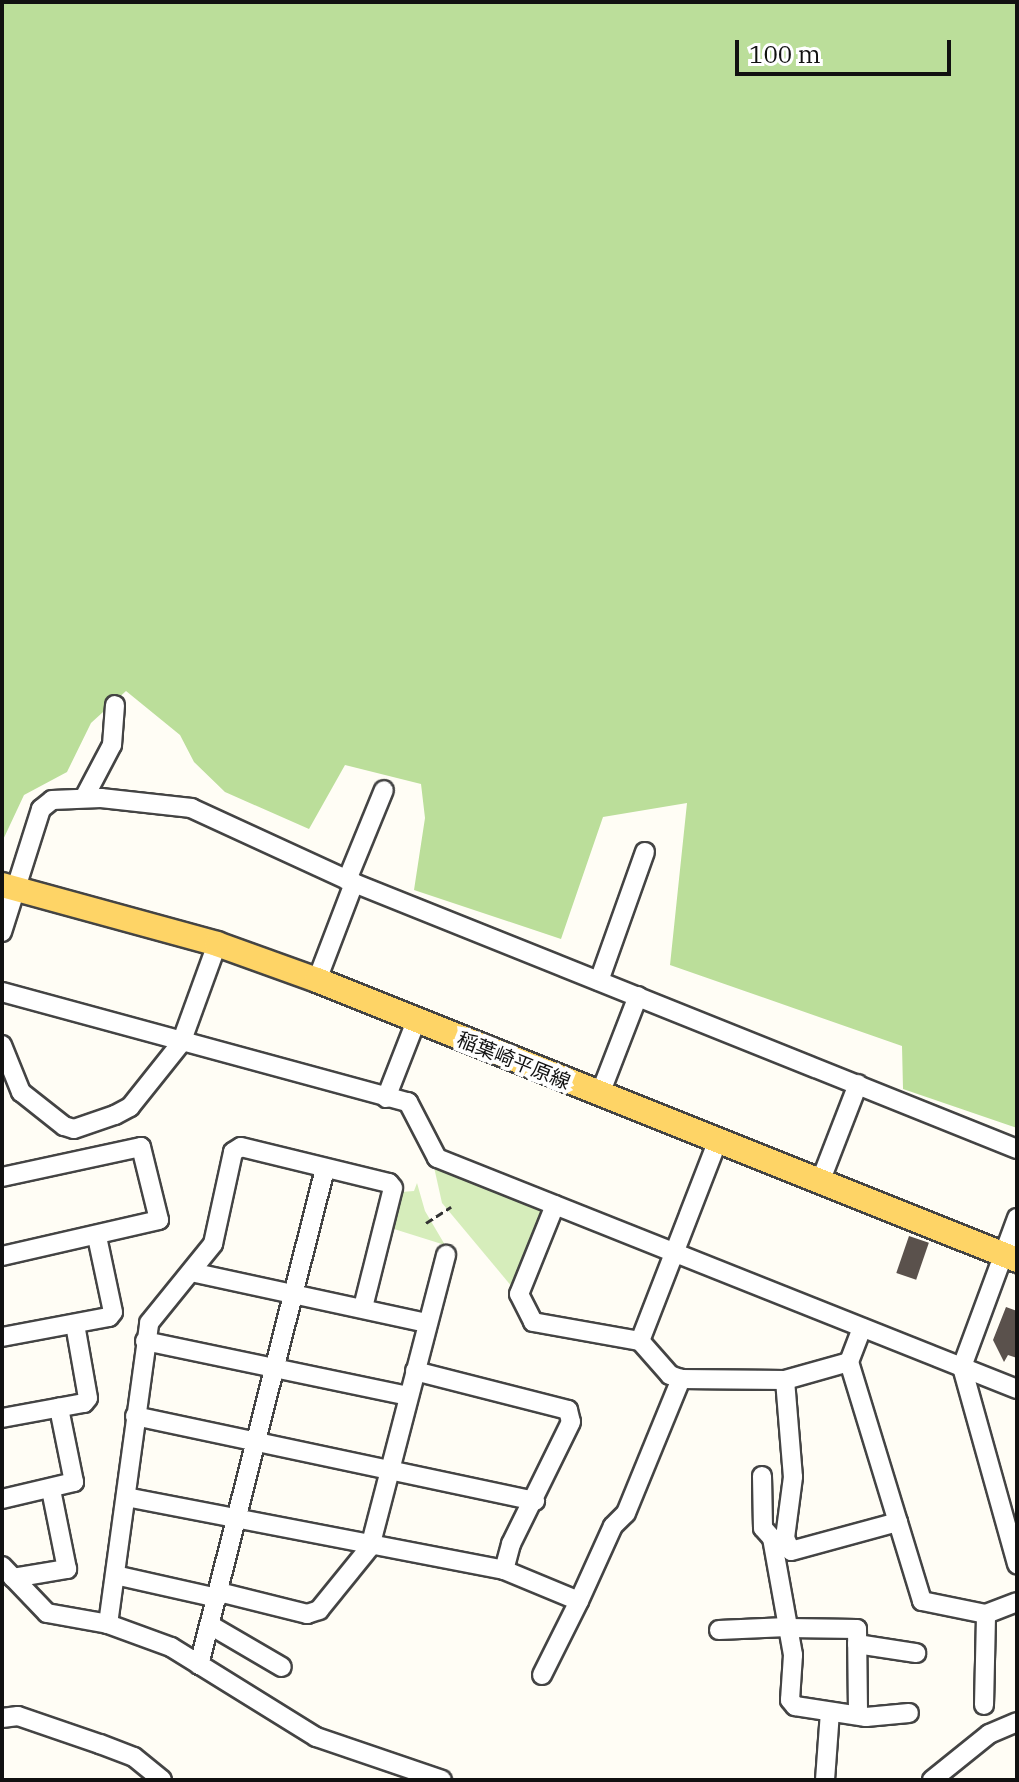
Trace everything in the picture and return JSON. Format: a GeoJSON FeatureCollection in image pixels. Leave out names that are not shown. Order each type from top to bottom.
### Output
{"type":"FeatureCollection","features":[{"type":"Feature","properties":{"kind":"main road","name":"稲葉崎平原線"},"geometry":{"type":"LineString","coordinates":[[7,897],[217,944],[317,980],[1010,1257]]}},
{"type":"Feature","properties":{"kind":"street"},"geometry":{"type":"LineString","coordinates":[[84,798],[112,745],[115,705]]}},
{"type":"Feature","properties":{"kind":"street"},"geometry":{"type":"LineString","coordinates":[[317,980],[384,790]]}},
{"type":"Feature","properties":{"kind":"street"},"geometry":{"type":"LineString","coordinates":[[2,932],[7,897],[41,809],[52,800],[84,798],[191,808],[351,882],[1017,1149]]}},
{"type":"Feature","properties":{"kind":"street"},"geometry":{"type":"LineString","coordinates":[[599,981],[645,852]]}},
{"type":"Feature","properties":{"kind":"street"},"geometry":{"type":"LineString","coordinates":[[2,1045],[21,1092],[74,1129],[130,1107],[181,1043],[217,944]]}},
{"type":"Feature","properties":{"kind":"street"},"geometry":{"type":"LineString","coordinates":[[2,992],[181,1043],[408,1102],[437,1158],[1017,1389]]}},
{"type":"Feature","properties":{"kind":"street"},"geometry":{"type":"LineString","coordinates":[[600,1094],[638,996]]}},
{"type":"Feature","properties":{"kind":"street"},"geometry":{"type":"LineString","coordinates":[[386,1098],[416,1021]]}},
{"type":"Feature","properties":{"kind":"street"},"geometry":{"type":"LineString","coordinates":[[820,1182],[858,1084]]}},
{"type":"Feature","properties":{"kind":"street"},"geometry":{"type":"LineString","coordinates":[[640,1341],[717,1142]]}},
{"type":"Feature","properties":{"kind":"street"},"geometry":{"type":"LineString","coordinates":[[108,1624],[149,1323],[213,1244],[233,1152],[241,1147],[389,1183],[393,1188],[363,1307]]}},
{"type":"Feature","properties":{"kind":"street"},"geometry":{"type":"LineString","coordinates":[[2,1177],[145,1149],[157,1224],[2,1256]]}},
{"type":"Feature","properties":{"kind":"street"},"geometry":{"type":"LineString","coordinates":[[199,1665],[325,1169]]}},
{"type":"Feature","properties":{"kind":"street"},"geometry":{"type":"LineString","coordinates":[[555,1205],[519,1294],[533,1322],[640,1341],[670,1375],[681,1379],[785,1380],[849,1362]]}},
{"type":"Feature","properties":{"kind":"street"},"geometry":{"type":"LineString","coordinates":[[1017,1218],[1010,1257],[962,1367],[1010,1510],[1017,1564]]}},
{"type":"Feature","properties":{"kind":"street"},"geometry":{"type":"LineString","coordinates":[[2,1337],[75,1324],[113,1312],[97,1237]]}},
{"type":"Feature","properties":{"kind":"street"},"geometry":{"type":"LineString","coordinates":[[115,1575],[307,1614],[319,1610],[370,1547],[446,1255]]}},
{"type":"Feature","properties":{"kind":"street"},"geometry":{"type":"LineString","coordinates":[[191,1272],[427,1323]]}},
{"type":"Feature","properties":{"kind":"street"},"geometry":{"type":"LineString","coordinates":[[2,1418],[59,1408],[88,1398],[75,1324]]}},
{"type":"Feature","properties":{"kind":"street"},"geometry":{"type":"LineString","coordinates":[[862,1328],[849,1362],[922,1601],[986,1614],[1017,1602]]}},
{"type":"Feature","properties":{"kind":"street"},"geometry":{"type":"LineString","coordinates":[[145,1341],[408,1396]]}},
{"type":"Feature","properties":{"kind":"street"},"geometry":{"type":"LineString","coordinates":[[415,1371],[568,1410],[571,1422],[535,1501],[511,1544],[504,1570]]}},
{"type":"Feature","properties":{"kind":"street"},"geometry":{"type":"LineString","coordinates":[[542,1675],[613,1526],[626,1513],[681,1379]]}},
{"type":"Feature","properties":{"kind":"street"},"geometry":{"type":"LineString","coordinates":[[785,1380],[793,1477],[785,1538],[791,1551],[898,1522]]}},
{"type":"Feature","properties":{"kind":"street"},"geometry":{"type":"LineString","coordinates":[[2,1499],[51,1490],[74,1482],[59,1408]]}},
{"type":"Feature","properties":{"kind":"street"},"geometry":{"type":"LineString","coordinates":[[135,1416],[535,1501]]}},
{"type":"Feature","properties":{"kind":"street"},"geometry":{"type":"LineString","coordinates":[[762,1476],[763,1528],[772,1538],[793,1655],[790,1700],[795,1706],[830,1712],[858,1715],[909,1713]]}},
{"type":"Feature","properties":{"kind":"street"},"geometry":{"type":"LineString","coordinates":[[7,1572],[67,1569],[51,1490]]}},
{"type":"Feature","properties":{"kind":"street"},"geometry":{"type":"LineString","coordinates":[[126,1497],[370,1547],[504,1570],[579,1601]]}},
{"type":"Feature","properties":{"kind":"street"},"geometry":{"type":"LineString","coordinates":[[7,1572],[47,1613],[108,1624],[171,1647],[316,1737],[442,1780]]}},
{"type":"Feature","properties":{"kind":"street"},"geometry":{"type":"LineString","coordinates":[[984,1705],[986,1614]]}},
{"type":"Feature","properties":{"kind":"street"},"geometry":{"type":"LineString","coordinates":[[210,1625],[282,1667]]}},
{"type":"Feature","properties":{"kind":"street"},"geometry":{"type":"LineString","coordinates":[[719,1630],[852,1625],[857,1644],[858,1715]]}},
{"type":"Feature","properties":{"kind":"street"},"geometry":{"type":"LineString","coordinates":[[857,1644],[916,1653]]}},
{"type":"Feature","properties":{"kind":"street"},"geometry":{"type":"LineString","coordinates":[[825,1780],[830,1712]]}},
{"type":"Feature","properties":{"kind":"street"},"geometry":{"type":"LineString","coordinates":[[2,1718],[18,1716],[134,1757],[162,1780]]}},
{"type":"Feature","properties":{"kind":"street"},"geometry":{"type":"LineString","coordinates":[[932,1780],[989,1734],[1017,1722]]}},
{"type":"Feature","properties":{"kind":"path"},"geometry":{"type":"LineString","coordinates":[[426,1223],[451,1207]]}},
{"type":"Feature","properties":{"kind":"green space"},"geometry":{"type":"Polygon","coordinates":[[[2,2],[1017,2],[1017,1128],[903,1089],[902,1046],[670,965],[687,803],[603,817],[561,939],[414,890],[425,818],[421,784],[345,765],[309,829],[225,792],[194,762],[180,735],[126,691],[91,723],[67,772],[24,795],[2,842],[2,2]]]}},
{"type":"Feature","properties":{"kind":"green space"},"geometry":{"type":"Polygon","coordinates":[[[434,1167],[542,1211],[513,1288],[442,1203],[434,1167]]]}},
{"type":"Feature","properties":{"kind":"green space"},"geometry":{"type":"Polygon","coordinates":[[[417,1183],[425,1211],[445,1245],[394,1229],[401,1192],[414,1191],[417,1183]]]}},
{"type":"Feature","properties":{"kind":"building"},"geometry":{"type":"Polygon","coordinates":[[[909,1236],[929,1243],[916,1280],[896,1273],[909,1236]]]}},
{"type":"Feature","properties":{"kind":"building"},"geometry":{"type":"Polygon","coordinates":[[[1006,1307],[1017,1311],[1017,1358],[1008,1355],[1004,1362],[993,1340],[1006,1307]]]}}]}
